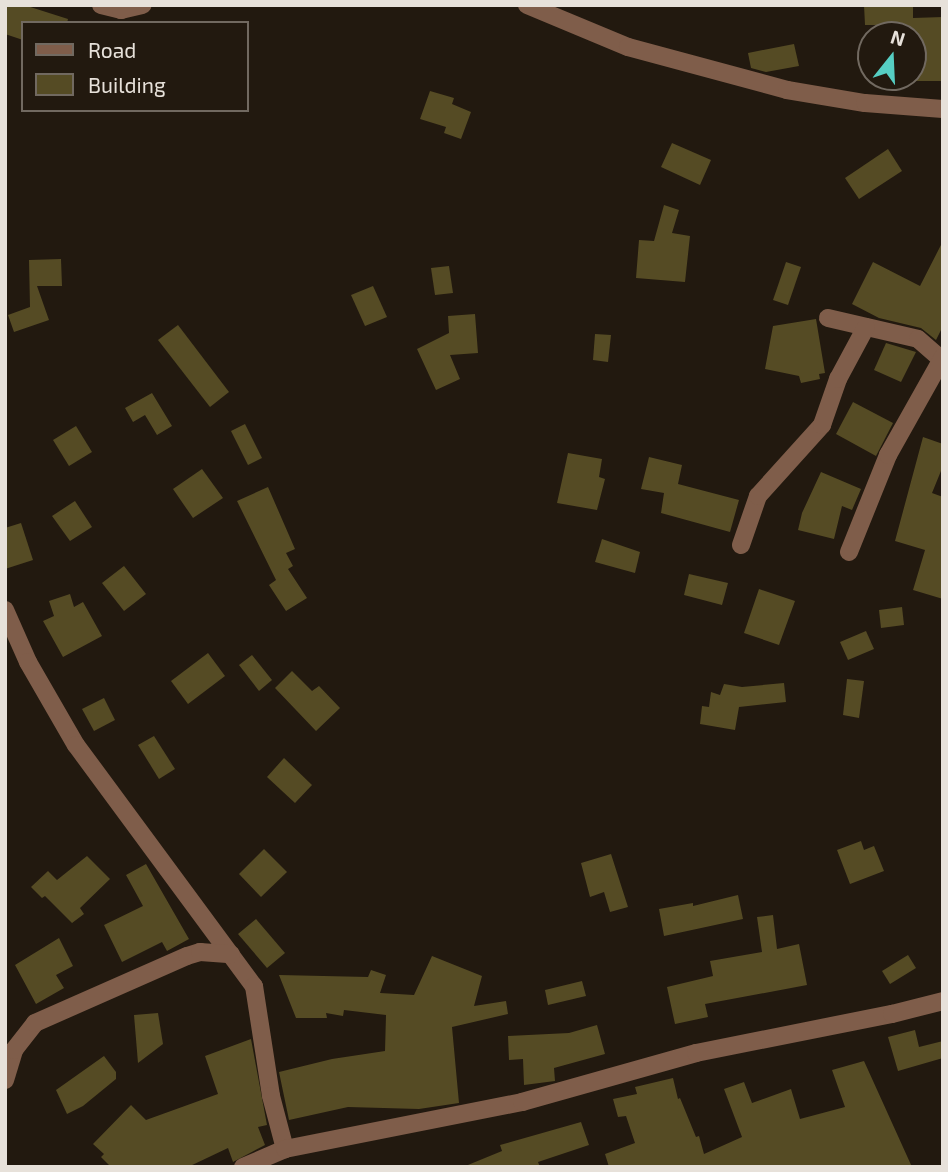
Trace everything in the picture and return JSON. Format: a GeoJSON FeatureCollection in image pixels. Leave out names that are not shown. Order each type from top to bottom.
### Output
{"type":"FeatureCollection","features":[{"type":"Feature","properties":{"kind":"street"},"geometry":{"type":"LineString","coordinates":[[101,5],[121,10],[142,5]]}},
{"type":"Feature","properties":{"kind":"street"},"geometry":{"type":"LineString","coordinates":[[527,5],[628,47],[787,90],[865,103],[943,109]]}},
{"type":"Feature","properties":{"kind":"street"},"geometry":{"type":"LineString","coordinates":[[828,318],[918,339],[942,359],[888,455],[849,552]]}},
{"type":"Feature","properties":{"kind":"street"},"geometry":{"type":"LineString","coordinates":[[741,545],[758,496],[822,425],[838,379],[866,327]]}},
{"type":"Feature","properties":{"kind":"street"},"geometry":{"type":"LineString","coordinates":[[5,610],[28,662],[76,745],[254,986],[271,1096],[285,1149]]}},
{"type":"Feature","properties":{"kind":"street"},"geometry":{"type":"LineString","coordinates":[[5,1080],[14,1050],[35,1023],[187,956],[200,952],[231,954]]}},
{"type":"Feature","properties":{"kind":"street"},"geometry":{"type":"LineString","coordinates":[[243,1167],[285,1149],[522,1102],[696,1053],[892,1014],[943,1001]]}},
{"type":"Feature","properties":{"kind":"building"},"geometry":{"type":"Polygon","coordinates":[[[5,5],[24,5],[68,19],[21,21],[21,39],[5,34],[5,5]]]}},
{"type":"Feature","properties":{"kind":"building"},"geometry":{"type":"Polygon","coordinates":[[[864,5],[913,5],[913,18],[943,17],[943,81],[927,81],[927,21],[865,21],[864,5]]]}},
{"type":"Feature","properties":{"kind":"building"},"geometry":{"type":"Polygon","coordinates":[[[794,44],[799,66],[766,72],[751,68],[748,53],[794,44]]]}},
{"type":"Feature","properties":{"kind":"building"},"geometry":{"type":"Polygon","coordinates":[[[430,91],[454,98],[452,104],[471,112],[461,139],[444,133],[446,127],[420,119],[430,91]]]}},
{"type":"Feature","properties":{"kind":"building"},"geometry":{"type":"Polygon","coordinates":[[[672,143],[711,160],[700,185],[661,167],[672,143]]]}},
{"type":"Feature","properties":{"kind":"building"},"geometry":{"type":"Polygon","coordinates":[[[888,149],[902,171],[859,199],[845,178],[888,149]]]}},
{"type":"Feature","properties":{"kind":"building"},"geometry":{"type":"Polygon","coordinates":[[[664,205],[679,210],[672,233],[690,236],[685,282],[636,278],[639,240],[654,241],[664,205]]]}},
{"type":"Feature","properties":{"kind":"building"},"geometry":{"type":"Polygon","coordinates":[[[943,241],[943,326],[936,340],[921,328],[879,318],[852,304],[873,262],[920,286],[943,241]]]}},
{"type":"Feature","properties":{"kind":"building"},"geometry":{"type":"Polygon","coordinates":[[[61,259],[62,286],[37,286],[49,320],[14,332],[8,315],[30,307],[29,260],[61,259]]]}},
{"type":"Feature","properties":{"kind":"building"},"geometry":{"type":"Polygon","coordinates":[[[786,262],[801,267],[788,305],[773,300],[786,262]]]}},
{"type":"Feature","properties":{"kind":"building"},"geometry":{"type":"Polygon","coordinates":[[[449,266],[453,293],[435,295],[431,268],[449,266]]]}},
{"type":"Feature","properties":{"kind":"building"},"geometry":{"type":"Polygon","coordinates":[[[373,286],[387,317],[365,326],[351,295],[373,286]]]}},
{"type":"Feature","properties":{"kind":"building"},"geometry":{"type":"Polygon","coordinates":[[[475,314],[478,353],[450,355],[460,379],[436,390],[417,349],[449,333],[448,316],[475,314]]]}},
{"type":"Feature","properties":{"kind":"building"},"geometry":{"type":"Polygon","coordinates":[[[816,319],[825,373],[819,374],[820,379],[801,383],[799,376],[765,369],[773,326],[816,319]]]}},
{"type":"Feature","properties":{"kind":"building"},"geometry":{"type":"Polygon","coordinates":[[[178,325],[229,392],[210,407],[158,340],[178,325]]]}},
{"type":"Feature","properties":{"kind":"building"},"geometry":{"type":"Polygon","coordinates":[[[595,334],[611,335],[608,362],[593,360],[595,334]]]}},
{"type":"Feature","properties":{"kind":"building"},"geometry":{"type":"Polygon","coordinates":[[[886,343],[916,352],[901,382],[874,370],[886,343]]]}},
{"type":"Feature","properties":{"kind":"building"},"geometry":{"type":"Polygon","coordinates":[[[152,393],[172,426],[157,435],[145,415],[133,422],[125,408],[152,393]]]}},
{"type":"Feature","properties":{"kind":"building"},"geometry":{"type":"Polygon","coordinates":[[[853,402],[893,423],[876,456],[836,434],[853,402]]]}},
{"type":"Feature","properties":{"kind":"building"},"geometry":{"type":"Polygon","coordinates":[[[245,424],[262,458],[248,465],[231,431],[245,424]]]}},
{"type":"Feature","properties":{"kind":"building"},"geometry":{"type":"Polygon","coordinates":[[[76,426],[92,452],[69,466],[53,440],[76,426]]]}},
{"type":"Feature","properties":{"kind":"building"},"geometry":{"type":"Polygon","coordinates":[[[923,437],[943,444],[943,466],[932,493],[943,497],[943,599],[913,590],[925,550],[895,541],[923,437]]]}},
{"type":"Feature","properties":{"kind":"building"},"geometry":{"type":"Polygon","coordinates":[[[568,453],[602,459],[599,477],[605,479],[597,510],[557,503],[568,453]]]}},
{"type":"Feature","properties":{"kind":"building"},"geometry":{"type":"Polygon","coordinates":[[[649,457],[682,465],[678,484],[739,500],[730,532],[661,513],[664,493],[641,489],[649,457]]]}},
{"type":"Feature","properties":{"kind":"building"},"geometry":{"type":"Polygon","coordinates":[[[202,469],[223,498],[193,518],[173,489],[202,469]]]}},
{"type":"Feature","properties":{"kind":"building"},"geometry":{"type":"Polygon","coordinates":[[[821,472],[861,489],[852,510],[842,506],[834,539],[798,530],[802,513],[821,472]]]}},
{"type":"Feature","properties":{"kind":"building"},"geometry":{"type":"Polygon","coordinates":[[[268,487],[295,549],[286,553],[293,566],[288,569],[307,598],[286,611],[269,585],[276,580],[237,501],[268,487]]]}},
{"type":"Feature","properties":{"kind":"building"},"geometry":{"type":"Polygon","coordinates":[[[75,501],[92,527],[70,541],[52,516],[75,501]]]}},
{"type":"Feature","properties":{"kind":"building"},"geometry":{"type":"Polygon","coordinates":[[[21,523],[33,560],[5,569],[5,528],[21,523]]]}},
{"type":"Feature","properties":{"kind":"building"},"geometry":{"type":"Polygon","coordinates":[[[602,539],[640,552],[635,573],[595,562],[602,539]]]}},
{"type":"Feature","properties":{"kind":"building"},"geometry":{"type":"Polygon","coordinates":[[[124,566],[146,594],[124,611],[102,583],[124,566]]]}},
{"type":"Feature","properties":{"kind":"building"},"geometry":{"type":"Polygon","coordinates":[[[689,574],[728,583],[722,605],[684,595],[689,574]]]}},
{"type":"Feature","properties":{"kind":"building"},"geometry":{"type":"Polygon","coordinates":[[[759,589],[795,601],[779,645],[744,633],[759,589]]]}},
{"type":"Feature","properties":{"kind":"building"},"geometry":{"type":"Polygon","coordinates":[[[70,594],[74,607],[83,602],[102,636],[63,657],[43,621],[54,616],[49,601],[70,594]]]}},
{"type":"Feature","properties":{"kind":"building"},"geometry":{"type":"Polygon","coordinates":[[[902,607],[904,625],[881,628],[879,610],[902,607]]]}},
{"type":"Feature","properties":{"kind":"building"},"geometry":{"type":"Polygon","coordinates":[[[866,631],[874,649],[848,660],[840,642],[866,631]]]}},
{"type":"Feature","properties":{"kind":"building"},"geometry":{"type":"Polygon","coordinates":[[[208,653],[225,676],[188,704],[171,681],[208,653]]]}},
{"type":"Feature","properties":{"kind":"building"},"geometry":{"type":"Polygon","coordinates":[[[252,655],[272,680],[259,691],[239,665],[252,655]]]}},
{"type":"Feature","properties":{"kind":"building"},"geometry":{"type":"Polygon","coordinates":[[[292,671],[312,691],[319,686],[340,708],[316,731],[275,688],[292,671]]]}},
{"type":"Feature","properties":{"kind":"building"},"geometry":{"type":"Polygon","coordinates":[[[847,679],[864,681],[859,718],[843,715],[847,679]]]}},
{"type":"Feature","properties":{"kind":"building"},"geometry":{"type":"Polygon","coordinates":[[[784,683],[786,702],[739,707],[735,730],[700,724],[702,706],[709,707],[711,692],[720,695],[724,684],[742,687],[784,683]]]}},
{"type":"Feature","properties":{"kind":"building"},"geometry":{"type":"Polygon","coordinates":[[[104,698],[115,720],[94,731],[82,709],[104,698]]]}},
{"type":"Feature","properties":{"kind":"building"},"geometry":{"type":"Polygon","coordinates":[[[154,736],[175,769],[159,779],[138,745],[154,736]]]}},
{"type":"Feature","properties":{"kind":"building"},"geometry":{"type":"Polygon","coordinates":[[[284,758],[312,785],[295,803],[267,777],[284,758]]]}},
{"type":"Feature","properties":{"kind":"building"},"geometry":{"type":"Polygon","coordinates":[[[861,841],[864,850],[874,846],[884,871],[850,884],[837,850],[861,841]]]}},
{"type":"Feature","properties":{"kind":"building"},"geometry":{"type":"Polygon","coordinates":[[[264,849],[287,872],[261,897],[239,874],[264,849]]]}},
{"type":"Feature","properties":{"kind":"building"},"geometry":{"type":"Polygon","coordinates":[[[611,854],[628,907],[610,912],[604,892],[590,897],[581,863],[611,854]]]}},
{"type":"Feature","properties":{"kind":"building"},"geometry":{"type":"Polygon","coordinates":[[[87,856],[110,879],[80,908],[84,914],[72,923],[45,896],[42,898],[31,887],[48,871],[57,880],[87,856]]]}},
{"type":"Feature","properties":{"kind":"building"},"geometry":{"type":"Polygon","coordinates":[[[146,864],[189,939],[167,951],[162,942],[122,962],[104,925],[143,906],[126,875],[146,864]]]}},
{"type":"Feature","properties":{"kind":"building"},"geometry":{"type":"Polygon","coordinates":[[[738,895],[743,919],[664,936],[659,909],[693,903],[693,906],[738,895]]]}},
{"type":"Feature","properties":{"kind":"building"},"geometry":{"type":"Polygon","coordinates":[[[773,915],[777,949],[799,944],[807,985],[705,1004],[708,1017],[675,1024],[667,987],[713,976],[710,961],[762,952],[757,917],[773,915]]]}},
{"type":"Feature","properties":{"kind":"building"},"geometry":{"type":"Polygon","coordinates":[[[256,919],[285,953],[267,968],[238,934],[256,919]]]}},
{"type":"Feature","properties":{"kind":"building"},"geometry":{"type":"Polygon","coordinates":[[[59,938],[73,966],[56,975],[64,988],[36,1004],[15,965],[59,938]]]}},
{"type":"Feature","properties":{"kind":"building"},"geometry":{"type":"Polygon","coordinates":[[[908,955],[916,968],[890,984],[882,971],[908,955]]]}},
{"type":"Feature","properties":{"kind":"building"},"geometry":{"type":"Polygon","coordinates":[[[432,956],[482,976],[474,1006],[506,1001],[508,1014],[452,1027],[459,1103],[419,1109],[348,1107],[289,1120],[279,1072],[332,1059],[385,1051],[386,1015],[344,1010],[343,1016],[326,1013],[327,1018],[296,1018],[279,975],[368,977],[371,970],[386,975],[380,993],[414,995],[432,956]]]}},
{"type":"Feature","properties":{"kind":"building"},"geometry":{"type":"Polygon","coordinates":[[[582,981],[586,996],[548,1005],[545,990],[582,981]]]}},
{"type":"Feature","properties":{"kind":"building"},"geometry":{"type":"Polygon","coordinates":[[[158,1013],[163,1044],[138,1063],[134,1015],[158,1013]]]}},
{"type":"Feature","properties":{"kind":"building"},"geometry":{"type":"Polygon","coordinates":[[[597,1025],[605,1054],[554,1068],[555,1081],[524,1085],[523,1059],[509,1060],[508,1036],[569,1033],[597,1025]]]}},
{"type":"Feature","properties":{"kind":"building"},"geometry":{"type":"Polygon","coordinates":[[[915,1030],[919,1047],[943,1041],[943,1058],[898,1071],[888,1037],[915,1030]]]}},
{"type":"Feature","properties":{"kind":"building"},"geometry":{"type":"Polygon","coordinates":[[[251,1039],[267,1125],[258,1127],[265,1145],[233,1162],[228,1148],[188,1167],[111,1167],[101,1157],[104,1154],[93,1144],[131,1105],[146,1120],[218,1094],[205,1056],[251,1039]]]}},
{"type":"Feature","properties":{"kind":"building"},"geometry":{"type":"Polygon","coordinates":[[[104,1056],[116,1072],[116,1079],[83,1106],[67,1114],[56,1090],[104,1056]]]}},
{"type":"Feature","properties":{"kind":"building"},"geometry":{"type":"Polygon","coordinates":[[[864,1061],[912,1167],[609,1167],[605,1154],[635,1143],[626,1116],[618,1117],[613,1099],[637,1094],[635,1087],[673,1078],[678,1099],[680,1098],[696,1137],[699,1136],[704,1154],[742,1137],[724,1089],[744,1082],[752,1103],[791,1089],[800,1119],[845,1107],[832,1070],[864,1061]]]}},
{"type":"Feature","properties":{"kind":"building"},"geometry":{"type":"Polygon","coordinates":[[[581,1122],[589,1145],[538,1162],[540,1167],[463,1167],[502,1151],[500,1145],[581,1122]]]}}]}
